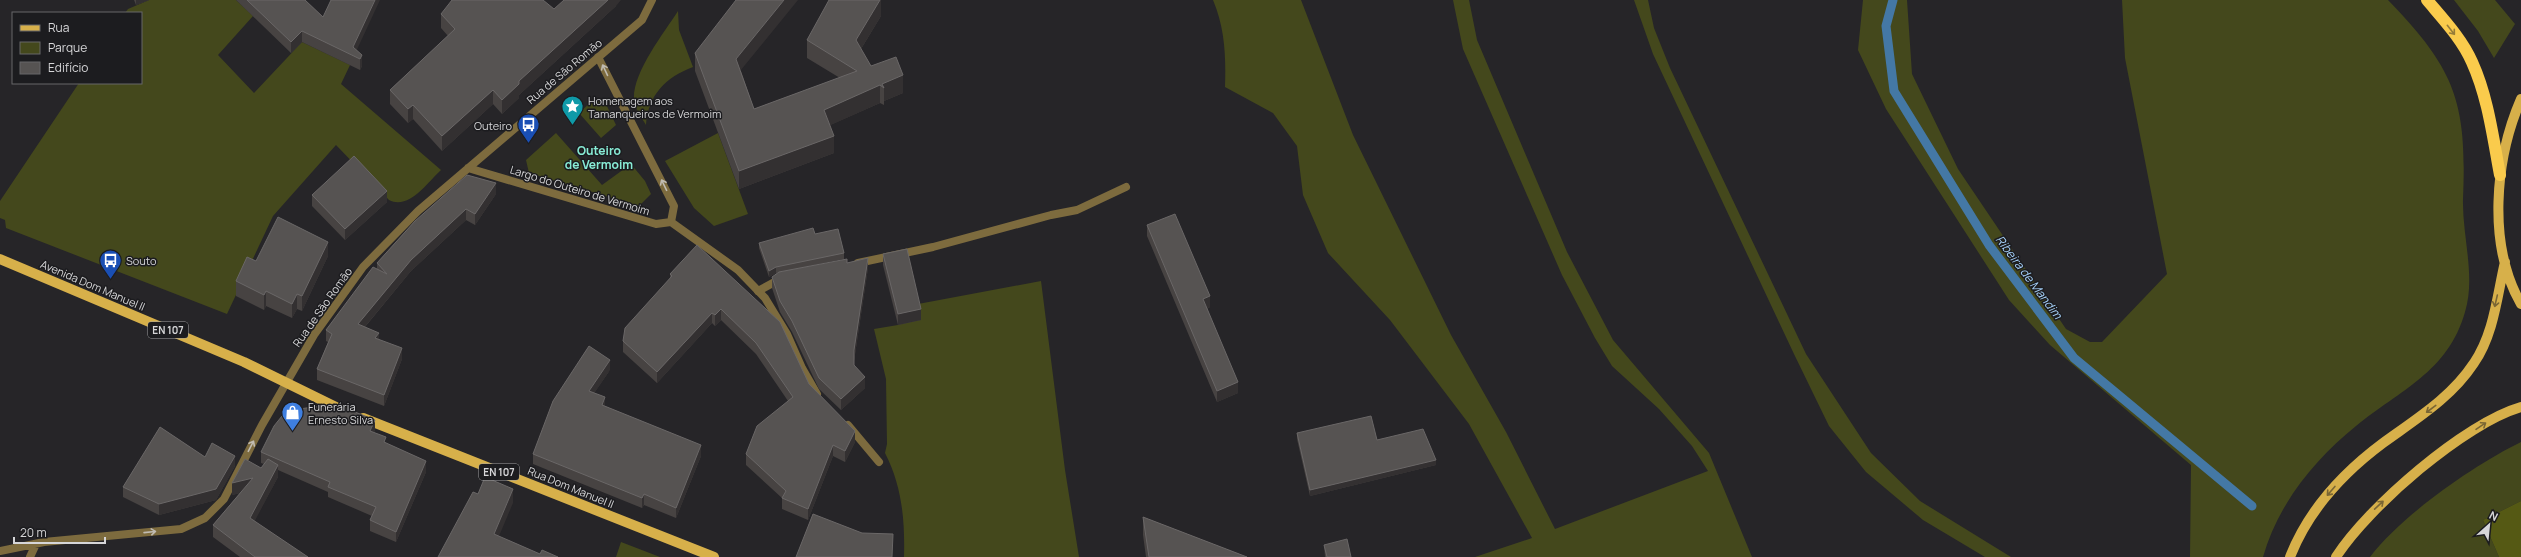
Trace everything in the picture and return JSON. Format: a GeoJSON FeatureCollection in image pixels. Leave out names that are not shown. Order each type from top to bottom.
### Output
{"type":"FeatureCollection","features":[{"type":"Feature","properties":{"kind":"highway"},"geometry":{"type":"LineString","coordinates":[[2427,0],[2462,44],[2472,61],[2488,114],[2500,175]]}},
{"type":"Feature","properties":{"kind":"main road"},"geometry":{"type":"LineString","coordinates":[[2521,99],[2512,119],[2500,175],[2498,202],[2505,262],[2521,304]]}},
{"type":"Feature","properties":{"kind":"main road","name":"Avenida Dom Manuel II"},"geometry":{"type":"LineString","coordinates":[[0,258],[244,362],[286,384]]}},
{"type":"Feature","properties":{"kind":"main road"},"geometry":{"type":"LineString","coordinates":[[2290,557],[2308,522],[2335,487],[2382,444],[2434,406],[2455,386],[2474,364],[2486,342],[2505,262]]}},
{"type":"Feature","properties":{"kind":"main road","name":"Rua Dom Manuel II"},"geometry":{"type":"LineString","coordinates":[[286,384],[338,408],[714,557]]}},
{"type":"Feature","properties":{"kind":"main road"},"geometry":{"type":"LineString","coordinates":[[2336,557],[2357,527],[2373,511],[2423,468],[2486,422],[2521,407]]}},
{"type":"Feature","properties":{"kind":"street","name":"Rua de São Romão"},"geometry":{"type":"LineString","coordinates":[[0,551],[36,544],[175,530],[205,518],[224,499],[314,335],[363,267],[401,227],[642,20],[652,0]]}},
{"type":"Feature","properties":{"kind":"street"},"geometry":{"type":"LineString","coordinates":[[598,57],[674,206],[671,222],[738,270],[758,291],[787,334],[814,392],[825,402]]}},
{"type":"Feature","properties":{"kind":"street","name":"Largo do Outeiro de Vermoim"},"geometry":{"type":"LineString","coordinates":[[468,168],[656,224],[671,222]]}},
{"type":"Feature","properties":{"kind":"street"},"geometry":{"type":"LineString","coordinates":[[847,266],[933,247],[1051,215],[1078,210],[1126,187]]}},
{"type":"Feature","properties":{"kind":"street"},"geometry":{"type":"LineString","coordinates":[[758,291],[777,278],[792,276]]}},
{"type":"Feature","properties":{"kind":"street"},"geometry":{"type":"LineString","coordinates":[[840,417],[879,462]]}},
{"type":"Feature","properties":{"kind":"street"},"geometry":{"type":"LineString","coordinates":[[30,557],[36,544]]}},
{"type":"Feature","properties":{"kind":"green space"},"geometry":{"type":"Polygon","coordinates":[[[149,0],[236,0],[253,16],[218,55],[254,93],[302,42],[350,65],[341,84],[441,170],[417,194],[404,201],[396,202],[389,200],[336,145],[273,216],[227,314],[6,228],[5,220],[0,218],[0,201],[78,84],[142,84],[142,12],[126,12],[128,9],[149,0]]]}},
{"type":"Feature","properties":{"kind":"green space"},"geometry":{"type":"Polygon","coordinates":[[[1213,0],[1301,0],[1353,135],[1451,335],[1506,432],[1555,529],[1708,471],[1692,446],[1659,409],[1612,366],[1595,338],[1562,275],[1463,49],[1453,0],[1469,0],[1477,40],[1567,252],[1613,340],[1709,453],[1752,557],[1475,557],[1532,538],[1469,424],[1390,320],[1328,253],[1303,195],[1297,146],[1273,113],[1225,87],[1224,43],[1220,21],[1213,0]]]}},
{"type":"Feature","properties":{"kind":"green space"},"geometry":{"type":"Polygon","coordinates":[[[1634,0],[1648,0],[1654,28],[1670,68],[1806,354],[1871,453],[1920,501],[2011,557],[1985,557],[1923,520],[1866,472],[1829,426],[1653,54],[1634,0]]]}},
{"type":"Feature","properties":{"kind":"green space"},"geometry":{"type":"Polygon","coordinates":[[[1863,0],[1907,0],[1912,74],[1958,169],[2066,329],[2090,342],[2102,342],[2167,274],[2125,58],[2122,0],[2388,0],[2429,47],[2443,68],[2452,90],[2459,112],[2463,137],[2463,213],[2469,270],[2468,298],[2465,312],[2457,333],[2447,350],[2435,365],[2421,378],[2356,426],[2312,468],[2299,484],[2278,519],[2263,557],[2190,557],[2191,465],[2050,345],[2009,300],[1886,109],[1858,50],[1863,0]]]}},
{"type":"Feature","properties":{"kind":"green space"},"geometry":{"type":"Polygon","coordinates":[[[2454,0],[2495,0],[2515,24],[2494,58],[2478,31],[2454,0]]]}},
{"type":"Feature","properties":{"kind":"green space"},"geometry":{"type":"Polygon","coordinates":[[[678,11],[679,30],[693,67],[675,76],[660,88],[650,105],[646,125],[636,107],[634,100],[638,78],[657,42],[678,11]]]}},
{"type":"Feature","properties":{"kind":"green space"},"geometry":{"type":"Polygon","coordinates":[[[592,101],[605,102],[616,125],[601,138],[579,113],[592,101]]]}},
{"type":"Feature","properties":{"kind":"green space"},"geometry":{"type":"Polygon","coordinates":[[[556,133],[602,185],[631,164],[645,181],[651,194],[639,206],[529,173],[526,160],[556,133]]]}},
{"type":"Feature","properties":{"kind":"green space"},"geometry":{"type":"Polygon","coordinates":[[[718,133],[748,214],[714,226],[694,208],[665,161],[718,133]]]}},
{"type":"Feature","properties":{"kind":"green space"},"geometry":{"type":"Polygon","coordinates":[[[1041,281],[1065,470],[1079,557],[904,557],[904,530],[899,491],[891,465],[885,453],[887,444],[886,379],[874,329],[898,325],[918,304],[1041,281]]]}},
{"type":"Feature","properties":{"kind":"green space"},"geometry":{"type":"Polygon","coordinates":[[[2521,442],[2521,501],[2483,520],[2499,557],[2370,557],[2400,525],[2440,492],[2482,464],[2521,442]]]}},
{"type":"Feature","properties":{"kind":"green space"},"geometry":{"type":"Polygon","coordinates":[[[621,542],[660,557],[616,557],[621,542]]]}},
{"type":"Feature","properties":{"kind":"shaded area"},"geometry":{"type":"Polygon","coordinates":[[[2521,501],[2521,557],[2499,557],[2483,520],[2521,501]]]}},
{"type":"Feature","properties":{"kind":"building"},"geometry":{"type":"Polygon","coordinates":[[[247,0],[305,0],[323,17],[331,0],[375,0],[353,47],[362,55],[360,59],[302,31],[291,42],[247,0]]]}},
{"type":"Feature","properties":{"kind":"building"},"geometry":{"type":"Polygon","coordinates":[[[452,0],[543,0],[554,9],[564,0],[608,0],[519,81],[519,84],[502,100],[493,90],[442,136],[413,105],[408,109],[390,90],[455,29],[441,14],[452,0]]]}},
{"type":"Feature","properties":{"kind":"building"},"geometry":{"type":"Polygon","coordinates":[[[736,0],[784,0],[736,59],[754,109],[857,71],[807,40],[829,0],[880,0],[856,40],[871,66],[896,57],[903,75],[882,84],[884,88],[880,85],[824,110],[834,136],[739,171],[695,53],[736,0]]]}},
{"type":"Feature","properties":{"kind":"building"},"geometry":{"type":"Polygon","coordinates":[[[354,156],[387,191],[345,229],[312,195],[354,156]]]}},
{"type":"Feature","properties":{"kind":"building"},"geometry":{"type":"Polygon","coordinates":[[[467,175],[496,183],[475,214],[466,209],[411,260],[358,324],[379,333],[375,338],[402,348],[384,395],[317,369],[332,334],[326,330],[373,267],[387,274],[377,263],[415,221],[467,175]]]}},
{"type":"Feature","properties":{"kind":"building"},"geometry":{"type":"Polygon","coordinates":[[[1175,214],[1210,296],[1203,299],[1238,382],[1217,391],[1147,225],[1175,214]]]}},
{"type":"Feature","properties":{"kind":"building"},"geometry":{"type":"Polygon","coordinates":[[[278,217],[328,242],[302,296],[297,294],[292,304],[266,291],[264,295],[236,281],[247,257],[256,261],[278,217]]]}},
{"type":"Feature","properties":{"kind":"building"},"geometry":{"type":"Polygon","coordinates":[[[813,228],[815,234],[838,229],[844,253],[776,267],[769,271],[759,243],[813,228]]]}},
{"type":"Feature","properties":{"kind":"building"},"geometry":{"type":"Polygon","coordinates":[[[697,245],[780,322],[809,384],[855,431],[845,451],[833,445],[808,509],[782,498],[786,491],[746,454],[757,426],[793,397],[756,343],[721,309],[715,315],[712,313],[657,372],[623,341],[625,328],[672,276],[670,274],[697,245]]]}},
{"type":"Feature","properties":{"kind":"building"},"geometry":{"type":"Polygon","coordinates":[[[907,249],[921,309],[898,314],[883,254],[907,249]]]}},
{"type":"Feature","properties":{"kind":"building"},"geometry":{"type":"Polygon","coordinates":[[[868,258],[854,350],[854,365],[865,377],[841,399],[819,378],[792,321],[780,301],[772,277],[779,272],[847,259],[847,263],[868,258]]]}},
{"type":"Feature","properties":{"kind":"building"},"geometry":{"type":"Polygon","coordinates":[[[589,346],[610,360],[589,391],[605,397],[602,405],[701,445],[676,508],[644,494],[642,498],[533,454],[553,401],[589,346]]]}},
{"type":"Feature","properties":{"kind":"building"},"geometry":{"type":"Polygon","coordinates":[[[335,404],[375,420],[370,431],[386,437],[384,442],[426,461],[396,532],[370,520],[376,507],[328,487],[330,482],[261,452],[274,426],[282,416],[292,410],[335,404]]]}},
{"type":"Feature","properties":{"kind":"building"},"geometry":{"type":"Polygon","coordinates":[[[1371,416],[1377,440],[1423,429],[1436,460],[1310,490],[1297,433],[1371,416]]]}},
{"type":"Feature","properties":{"kind":"building"},"geometry":{"type":"Polygon","coordinates":[[[160,427],[205,457],[212,443],[235,456],[216,489],[159,504],[123,487],[160,427]]]}},
{"type":"Feature","properties":{"kind":"building"},"geometry":{"type":"Polygon","coordinates":[[[245,459],[261,468],[268,459],[278,465],[250,518],[308,557],[255,557],[213,525],[253,478],[232,483],[245,459]]]}},
{"type":"Feature","properties":{"kind":"building"},"geometry":{"type":"Polygon","coordinates":[[[485,477],[513,489],[494,534],[540,554],[542,550],[558,557],[438,557],[473,492],[478,494],[485,477]]]}},
{"type":"Feature","properties":{"kind":"building"},"geometry":{"type":"Polygon","coordinates":[[[813,514],[862,533],[893,534],[892,557],[796,557],[813,514]]]}},
{"type":"Feature","properties":{"kind":"building"},"geometry":{"type":"Polygon","coordinates":[[[1143,517],[1247,557],[1149,557],[1143,517]]]}},
{"type":"Feature","properties":{"kind":"building"},"geometry":{"type":"Polygon","coordinates":[[[1347,539],[1351,557],[1327,557],[1324,545],[1347,539]]]}},
{"type":"Feature","properties":{"kind":"waterway","name":"Ribeira de Mandim"},"geometry":{"type":"LineString","coordinates":[[1893,0],[1886,26],[1894,91],[1989,245],[2074,358],[2252,506]]}},
{"type":"Feature","properties":{"kind":"place","name":"Homenagem aos Tamanqueiros de Vermoim"},"geometry":{"type":"Point","coordinates":[572,126]}},
{"type":"Feature","properties":{"kind":"place","name":"Outeiro"},"geometry":{"type":"Point","coordinates":[528,144]}},
{"type":"Feature","properties":{"kind":"place","name":"Souto"},"geometry":{"type":"Point","coordinates":[110,280]}},
{"type":"Feature","properties":{"kind":"place","name":"Funerária Ernesto Silva"},"geometry":{"type":"Point","coordinates":[293,432]}},
{"type":"Feature","properties":{"kind":"district","name":"Outeiro de Vermoim"},"geometry":{"type":"Point","coordinates":[599,157]}}]}
